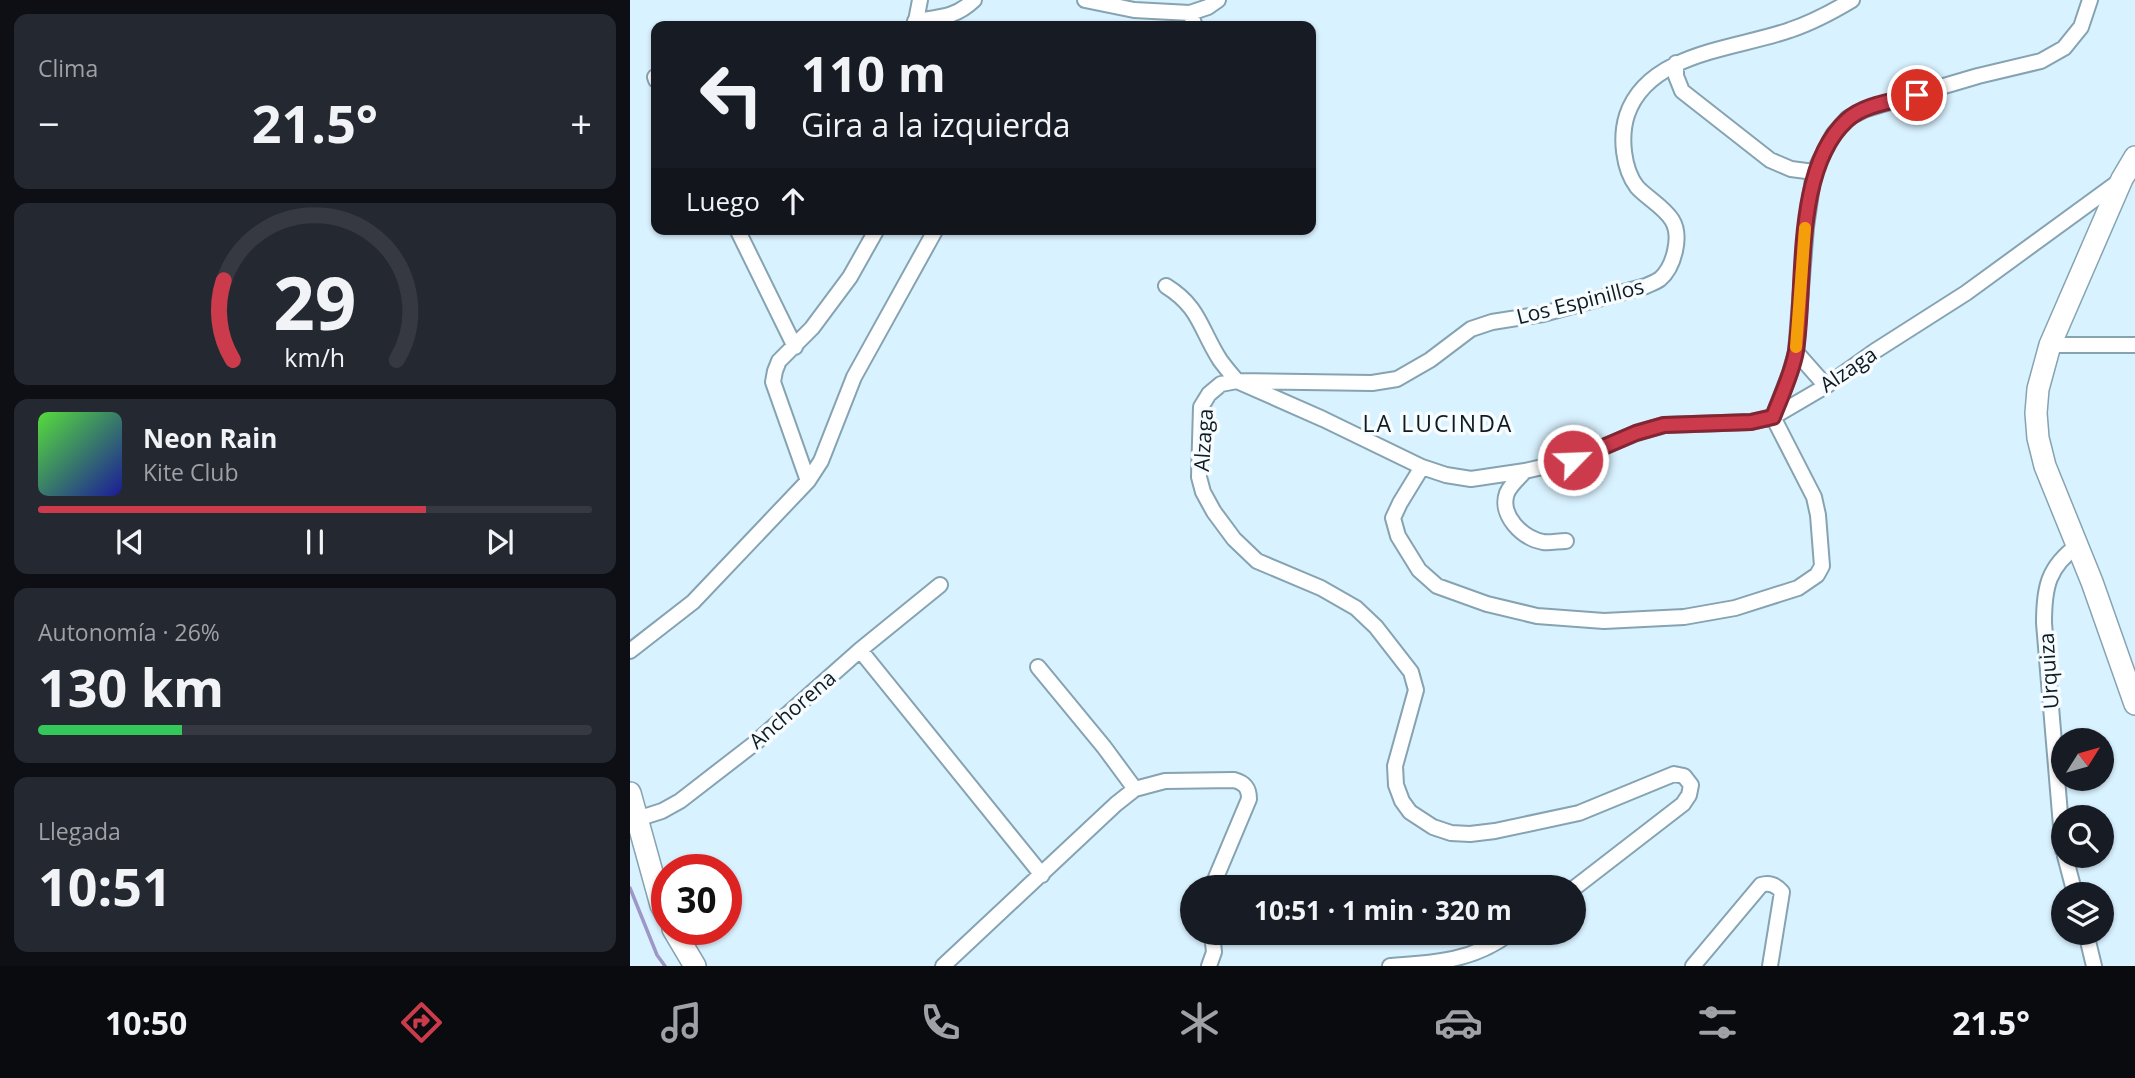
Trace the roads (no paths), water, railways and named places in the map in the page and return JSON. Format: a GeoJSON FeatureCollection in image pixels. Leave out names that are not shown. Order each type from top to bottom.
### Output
{"type":"FeatureCollection","features":[{"type":"Feature","properties":{"kind":"main road"},"geometry":{"type":"LineString","coordinates":[[2135,157],[2122,179],[2050,345],[2038,389],[2036,414],[2038,438],[2045,466],[2110,629],[2135,704]]}},
{"type":"Feature","properties":{"kind":"main road"},"geometry":{"type":"LineString","coordinates":[[630,793],[651,869]]}},
{"type":"Feature","properties":{"kind":"main road"},"geometry":{"type":"LineString","coordinates":[[683,945],[695,966]]}},
{"type":"Feature","properties":{"kind":"street"},"geometry":{"type":"LineString","coordinates":[[915,21],[920,0]]}},
{"type":"Feature","properties":{"kind":"street"},"geometry":{"type":"LineString","coordinates":[[924,21],[962,11],[974,0]]}},
{"type":"Feature","properties":{"kind":"street"},"geometry":{"type":"LineString","coordinates":[[1085,0],[1192,19],[1217,0]]}},
{"type":"Feature","properties":{"kind":"street","name":"Los Espinillos"},"geometry":{"type":"LineString","coordinates":[[1237,381],[1372,383],[1397,379],[1430,360],[1471,329],[1492,321],[1543,314],[1646,286],[1660,278],[1674,259],[1675,231],[1672,220],[1636,186],[1625,166],[1627,116],[1640,92],[1676,63],[1789,30],[1833,12],[1852,0]]}},
{"type":"Feature","properties":{"kind":"street"},"geometry":{"type":"LineString","coordinates":[[1422,467],[1394,518],[1398,536],[1419,570],[1437,586],[1487,604],[1537,616],[1604,621],[1684,617],[1735,608],[1788,592],[1817,575],[1822,566],[1814,497],[1773,417],[1796,352],[1805,227],[1814,172],[1833,135],[1848,118],[1866,109],[1978,76],[2041,61],[2064,48],[2081,27],[2090,0]]}},
{"type":"Feature","properties":{"kind":"street"},"geometry":{"type":"LineString","coordinates":[[1676,63],[1676,76],[1682,91],[1770,160],[1791,169],[1814,172]]}},
{"type":"Feature","properties":{"kind":"street","name":"Alzaga"},"geometry":{"type":"LineString","coordinates":[[1586,879],[1683,804],[1689,796],[1691,785],[1684,776],[1674,774],[1579,813],[1470,834],[1451,833],[1433,827],[1410,812],[1396,785],[1395,766],[1416,690],[1411,672],[1376,627],[1356,608],[1321,588],[1257,561],[1234,538],[1203,492],[1199,477],[1200,407],[1209,394],[1221,384],[1237,381],[1422,467],[1471,479],[1573,460],[1636,433],[1664,425],[1751,422],[1773,417],[1826,386],[1966,293],[2122,179]]}},
{"type":"Feature","properties":{"kind":"street"},"geometry":{"type":"LineString","coordinates":[[740,235],[795,347]]}},
{"type":"Feature","properties":{"kind":"street"},"geometry":{"type":"LineString","coordinates":[[808,481],[774,382],[775,371],[779,361],[813,328],[850,276],[874,235]]}},
{"type":"Feature","properties":{"kind":"street"},"geometry":{"type":"LineString","coordinates":[[630,650],[693,602],[808,481],[821,461],[854,377],[933,235]]}},
{"type":"Feature","properties":{"kind":"street"},"geometry":{"type":"LineString","coordinates":[[1166,286],[1183,296],[1197,315],[1220,360],[1237,381]]}},
{"type":"Feature","properties":{"kind":"street"},"geometry":{"type":"LineString","coordinates":[[2050,345],[2135,345]]}},
{"type":"Feature","properties":{"kind":"street"},"geometry":{"type":"LineString","coordinates":[[1796,352],[1826,386]]}},
{"type":"Feature","properties":{"kind":"street"},"geometry":{"type":"LineString","coordinates":[[1525,471],[1506,496],[1511,521],[1528,538],[1545,542],[1566,541]]}},
{"type":"Feature","properties":{"kind":"street","name":"Urquiza"},"geometry":{"type":"LineString","coordinates":[[2059,805],[2044,595],[2061,558],[2078,545]]}},
{"type":"Feature","properties":{"kind":"street","name":"Anchorena"},"geometry":{"type":"LineString","coordinates":[[637,819],[662,811],[680,801],[755,743],[860,650],[940,586]]}},
{"type":"Feature","properties":{"kind":"street"},"geometry":{"type":"LineString","coordinates":[[860,650],[1042,875]]}},
{"type":"Feature","properties":{"kind":"street"},"geometry":{"type":"LineString","coordinates":[[1038,667],[1135,789]]}},
{"type":"Feature","properties":{"kind":"street"},"geometry":{"type":"LineString","coordinates":[[943,966],[1135,789],[1165,781],[1243,782],[1249,790],[1249,799],[1217,875]]}},
{"type":"Feature","properties":{"kind":"street"},"geometry":{"type":"LineString","coordinates":[[1693,966],[1760,885],[1767,883],[1777,886],[1782,892],[1770,966]]}},
{"type":"Feature","properties":{"kind":"street"},"geometry":{"type":"LineString","coordinates":[[1209,966],[1214,953],[1213,945]]}},
{"type":"Feature","properties":{"kind":"street"},"geometry":{"type":"LineString","coordinates":[[1391,966],[1456,960],[1489,945]]}},
{"type":"Feature","properties":{"kind":"street"},"geometry":{"type":"LineString","coordinates":[[2088,945],[2094,966]]}},
{"type":"Feature","properties":{"kind":"waterway"},"geometry":{"type":"LineString","coordinates":[[630,888],[657,955],[665,966]]}},
{"type":"Feature","properties":{"kind":"district","name":"LA LUCINDA"},"geometry":{"type":"Point","coordinates":[1438,423]}}]}
